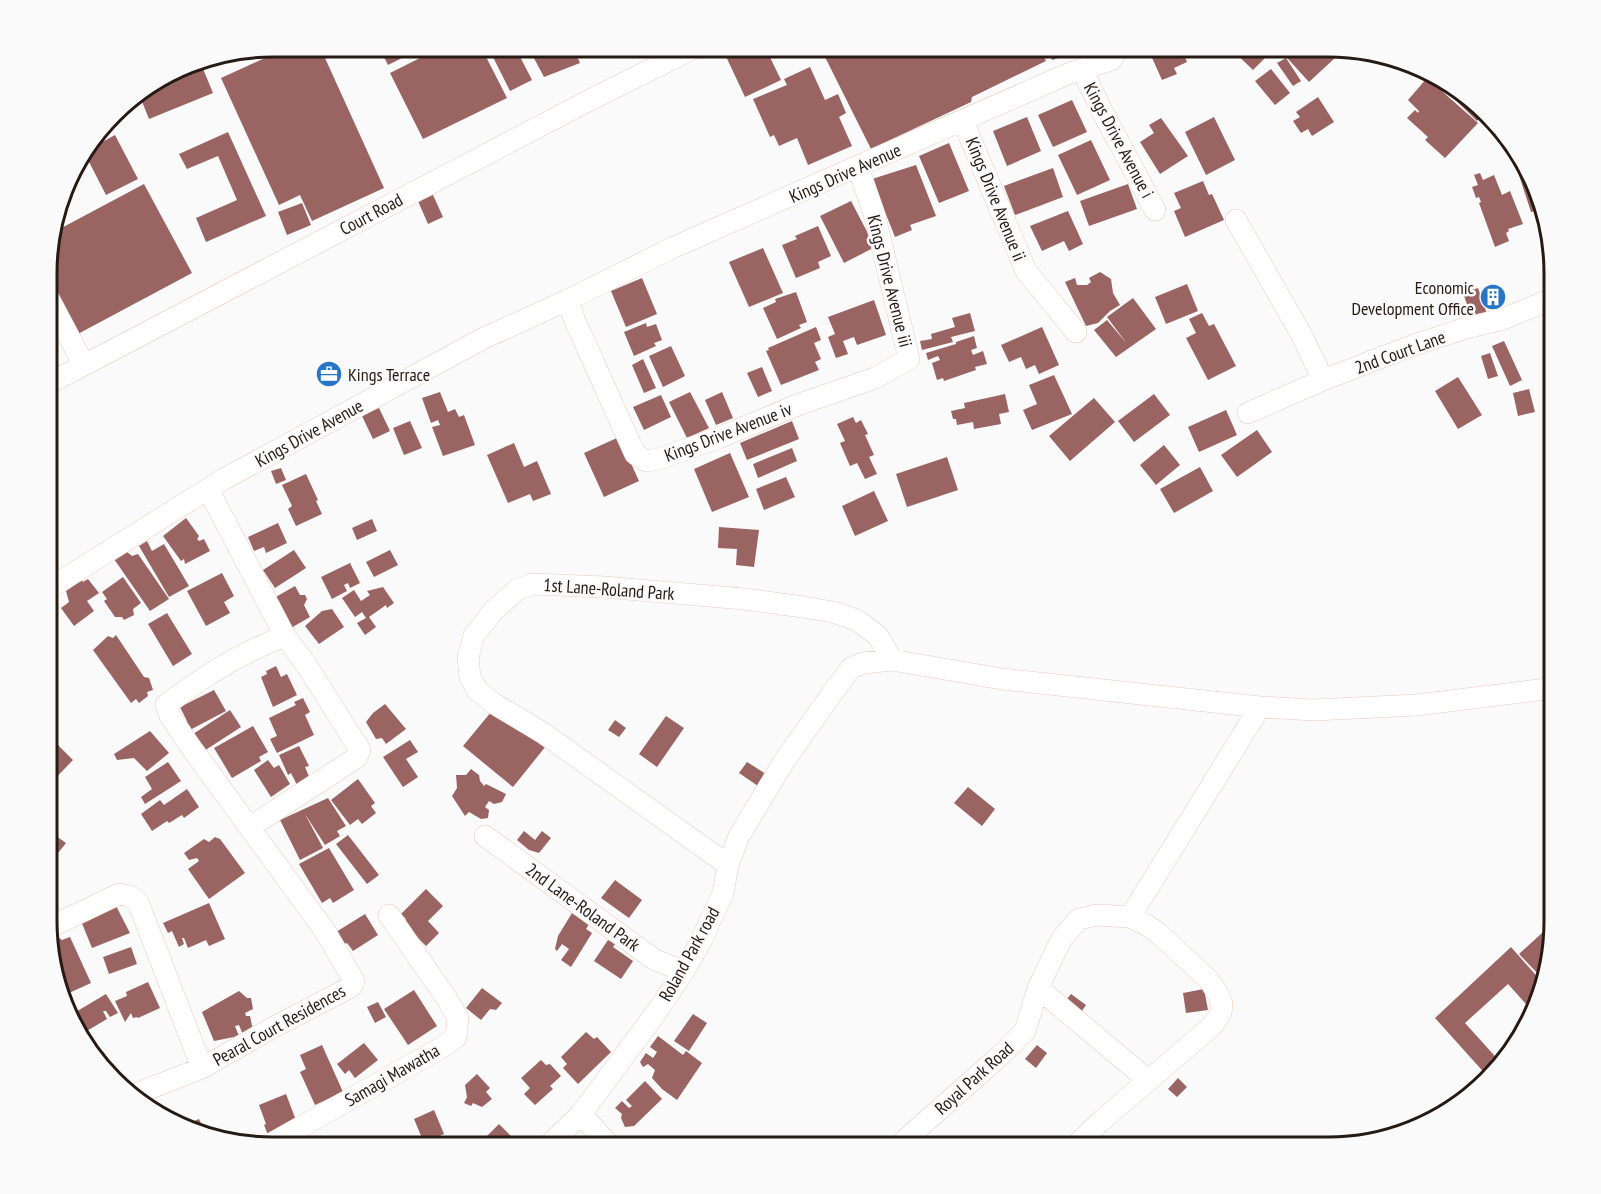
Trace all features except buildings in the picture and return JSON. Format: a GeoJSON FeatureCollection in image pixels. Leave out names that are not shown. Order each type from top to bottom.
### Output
{"type":"FeatureCollection","features":[{"type":"Feature","properties":{"kind":"street","name":"Court Road"},"geometry":{"type":"LineString","coordinates":[[57,379],[676,57]]}},
{"type":"Feature","properties":{"kind":"street","name":"Kings Drive Avenue"},"geometry":{"type":"LineString","coordinates":[[57,584],[209,491],[224,479],[482,339],[568,300],[674,247],[1082,69],[1111,60],[1113,57]]}},
{"type":"Feature","properties":{"kind":"street","name":"Kings Drive Avenue i"},"geometry":{"type":"LineString","coordinates":[[1082,69],[1101,110],[1155,210]]}},
{"type":"Feature","properties":{"kind":"street","name":"Kings Drive Avenue ii"},"geometry":{"type":"LineString","coordinates":[[963,121],[1026,271],[1076,332]]}},
{"type":"Feature","properties":{"kind":"street","name":"Kings Drive Avenue iii"},"geometry":{"type":"LineString","coordinates":[[858,167],[874,213],[909,359],[875,378]]}},
{"type":"Feature","properties":{"kind":"street"},"geometry":{"type":"LineString","coordinates":[[1236,220],[1301,334],[1323,380]]}},
{"type":"Feature","properties":{"kind":"street","name":"Kings Drive Avenue iv"},"geometry":{"type":"LineString","coordinates":[[568,300],[575,321],[635,454],[646,461],[659,459],[718,438],[800,404],[875,378]]}},
{"type":"Feature","properties":{"kind":"street","name":"2nd Court Lane"},"geometry":{"type":"LineString","coordinates":[[1248,413],[1323,380],[1414,345],[1503,319],[1544,302]]}},
{"type":"Feature","properties":{"kind":"street"},"geometry":{"type":"LineString","coordinates":[[57,314],[84,365]]}},
{"type":"Feature","properties":{"kind":"street"},"geometry":{"type":"LineString","coordinates":[[209,491],[285,636],[308,666],[360,750],[356,758],[250,827]]}},
{"type":"Feature","properties":{"kind":"street","name":"1st Lane-Roland Park"},"geometry":{"type":"LineString","coordinates":[[728,865],[543,733],[493,703],[477,690],[470,677],[468,658],[474,635],[484,622],[518,589],[532,584],[604,587],[744,599],[803,606],[857,620],[878,636],[892,660]]}},
{"type":"Feature","properties":{"kind":"street","name":"Pearal Court Residences"},"geometry":{"type":"LineString","coordinates":[[141,1092],[202,1068],[351,987],[354,981],[325,931],[190,746],[170,716],[166,705],[189,687],[223,666],[285,636]]}},
{"type":"Feature","properties":{"kind":"street","name":"Roland Park road"},"geometry":{"type":"LineString","coordinates":[[557,1137],[581,1114],[656,1013],[684,971],[723,893],[728,865],[739,836],[785,760],[845,676],[851,669],[863,663],[892,660],[1002,680],[1314,710],[1417,705],[1544,689]]}},
{"type":"Feature","properties":{"kind":"street"},"geometry":{"type":"LineString","coordinates":[[1130,917],[1260,706]]}},
{"type":"Feature","properties":{"kind":"street","name":"2nd Lane-Roland Park"},"geometry":{"type":"LineString","coordinates":[[486,836],[655,960],[684,971]]}},
{"type":"Feature","properties":{"kind":"street"},"geometry":{"type":"LineString","coordinates":[[57,924],[119,894],[130,896],[138,902],[202,1068]]}},
{"type":"Feature","properties":{"kind":"street","name":"Samagi Mawatha"},"geometry":{"type":"LineString","coordinates":[[283,1137],[441,1048],[456,1036],[458,1018],[389,915]]}},
{"type":"Feature","properties":{"kind":"street","name":"Royal Park Road"},"geometry":{"type":"LineString","coordinates":[[908,1137],[1017,1041],[1024,1031],[1038,988],[1062,938],[1079,919],[1097,915],[1130,917],[1157,933],[1209,980],[1222,1005],[1221,1013],[1212,1026],[1085,1137]]}},
{"type":"Feature","properties":{"kind":"street"},"geometry":{"type":"LineString","coordinates":[[1038,988],[1148,1080]]}},
{"type":"Feature","properties":{"kind":"street"},"geometry":{"type":"LineString","coordinates":[[581,1114],[601,1137]]}},
{"type":"Feature","properties":{"kind":"place","name":"Economic Development Office"},"geometry":{"type":"Point","coordinates":[1493,297]}},
{"type":"Feature","properties":{"kind":"place","name":"Kings Terrace"},"geometry":{"type":"Point","coordinates":[329,374]}}]}
